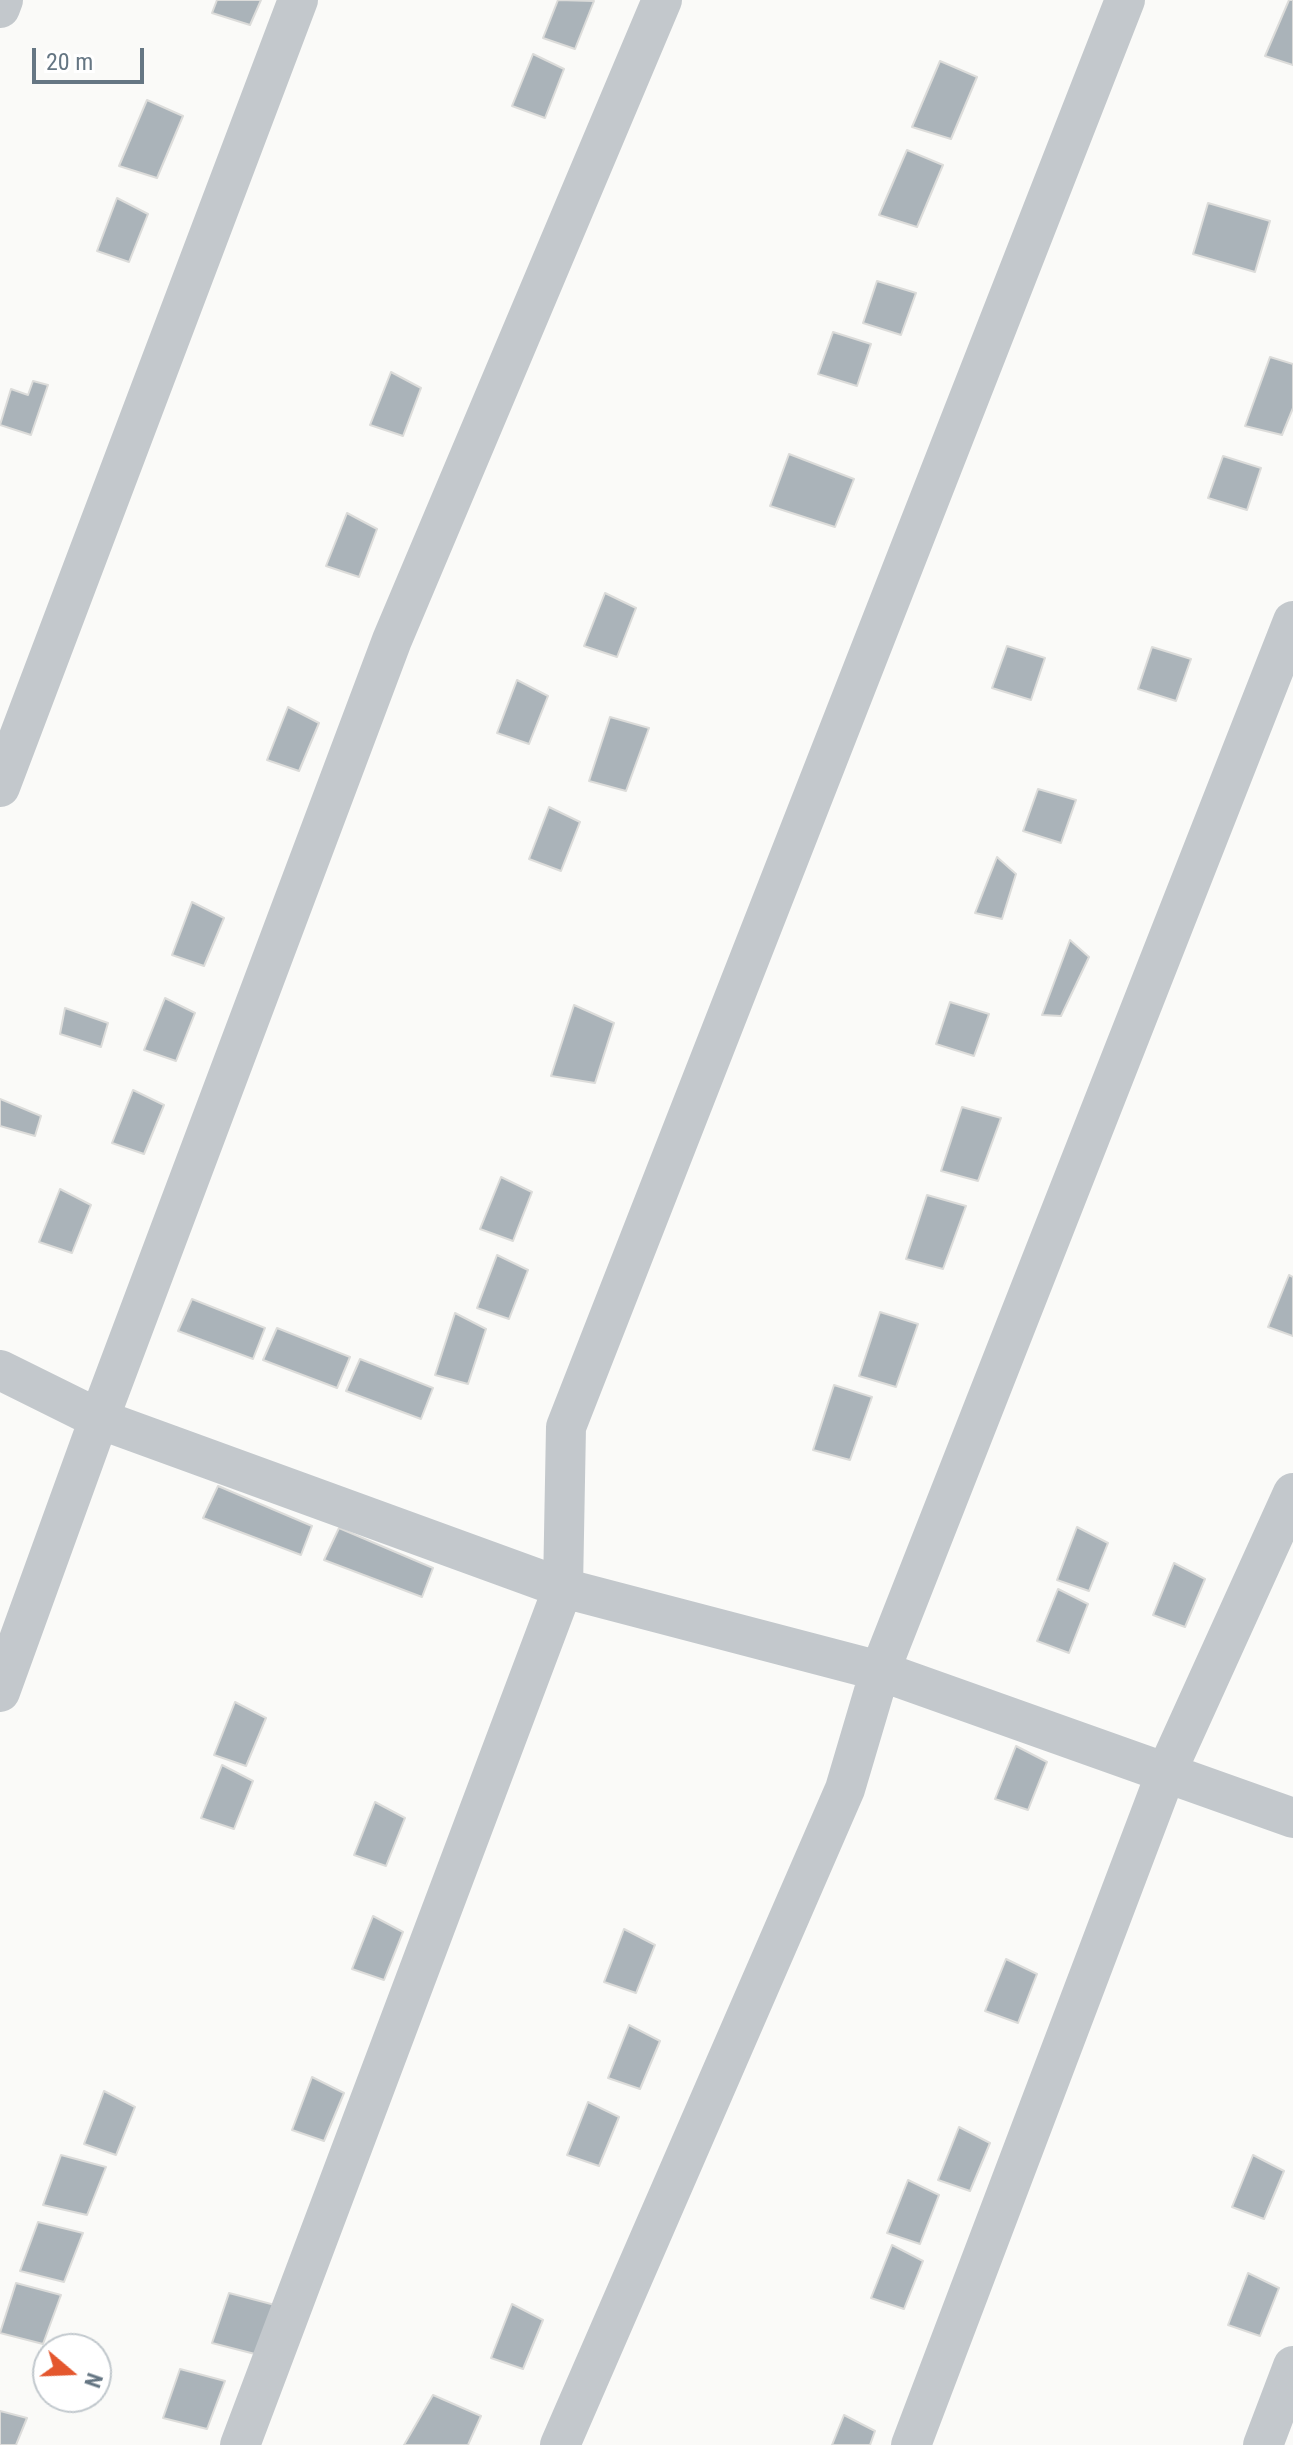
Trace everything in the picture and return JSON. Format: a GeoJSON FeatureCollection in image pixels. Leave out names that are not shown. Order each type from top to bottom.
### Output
{"type":"FeatureCollection","features":[{"type":"Feature","properties":{"kind":"street"},"geometry":{"type":"LineString","coordinates":[[0,8],[3,0]]}},
{"type":"Feature","properties":{"kind":"street"},"geometry":{"type":"LineString","coordinates":[[0,787],[298,0]]}},
{"type":"Feature","properties":{"kind":"street"},"geometry":{"type":"LineString","coordinates":[[0,1692],[99,1419],[392,640],[662,0]]}},
{"type":"Feature","properties":{"kind":"street"},"geometry":{"type":"LineString","coordinates":[[240,2445],[563,1588],[566,1427],[1125,0]]}},
{"type":"Feature","properties":{"kind":"street"},"geometry":{"type":"LineString","coordinates":[[560,2445],[845,1789],[880,1671],[1293,621]]}},
{"type":"Feature","properties":{"kind":"street"},"geometry":{"type":"LineString","coordinates":[[0,1370],[99,1419],[563,1588],[880,1671],[1293,1818]]}},
{"type":"Feature","properties":{"kind":"street"},"geometry":{"type":"LineString","coordinates":[[911,2445],[1166,1773],[1293,1493]]}},
{"type":"Feature","properties":{"kind":"street"},"geometry":{"type":"LineString","coordinates":[[1263,2445],[1293,2366]]}},
{"type":"Feature","properties":{"kind":"building"},"geometry":{"type":"Polygon","coordinates":[[[217,0],[261,0],[250,25],[212,13],[217,0]]]}},
{"type":"Feature","properties":{"kind":"building"},"geometry":{"type":"Polygon","coordinates":[[[558,0],[594,1],[575,49],[543,38],[558,0]]]}},
{"type":"Feature","properties":{"kind":"building"},"geometry":{"type":"Polygon","coordinates":[[[1289,0],[1293,0],[1293,65],[1265,56],[1289,0]]]}},
{"type":"Feature","properties":{"kind":"building"},"geometry":{"type":"Polygon","coordinates":[[[533,54],[564,69],[545,118],[512,106],[533,54]]]}},
{"type":"Feature","properties":{"kind":"building"},"geometry":{"type":"Polygon","coordinates":[[[940,61],[977,77],[951,139],[912,127],[940,61]]]}},
{"type":"Feature","properties":{"kind":"building"},"geometry":{"type":"Polygon","coordinates":[[[147,100],[183,116],[157,178],[119,166],[147,100]]]}},
{"type":"Feature","properties":{"kind":"building"},"geometry":{"type":"Polygon","coordinates":[[[907,150],[943,165],[917,227],[879,215],[907,150]]]}},
{"type":"Feature","properties":{"kind":"building"},"geometry":{"type":"Polygon","coordinates":[[[117,198],[148,214],[129,262],[97,251],[117,198]]]}},
{"type":"Feature","properties":{"kind":"building"},"geometry":{"type":"Polygon","coordinates":[[[1208,203],[1270,221],[1255,272],[1193,254],[1208,203]]]}},
{"type":"Feature","properties":{"kind":"building"},"geometry":{"type":"Polygon","coordinates":[[[877,281],[916,293],[901,335],[863,323],[877,281]]]}},
{"type":"Feature","properties":{"kind":"building"},"geometry":{"type":"Polygon","coordinates":[[[833,332],[871,344],[857,386],[818,374],[833,332]]]}},
{"type":"Feature","properties":{"kind":"building"},"geometry":{"type":"Polygon","coordinates":[[[1270,357],[1293,364],[1293,408],[1282,435],[1245,426],[1270,357]]]}},
{"type":"Feature","properties":{"kind":"building"},"geometry":{"type":"Polygon","coordinates":[[[391,372],[421,388],[403,436],[370,425],[391,372]]]}},
{"type":"Feature","properties":{"kind":"building"},"geometry":{"type":"Polygon","coordinates":[[[33,381],[48,385],[31,435],[0,425],[11,389],[28,395],[33,381]]]}},
{"type":"Feature","properties":{"kind":"building"},"geometry":{"type":"Polygon","coordinates":[[[789,454],[854,479],[835,527],[770,506],[789,454]]]}},
{"type":"Feature","properties":{"kind":"building"},"geometry":{"type":"Polygon","coordinates":[[[1223,456],[1261,468],[1247,510],[1208,498],[1223,456]]]}},
{"type":"Feature","properties":{"kind":"building"},"geometry":{"type":"Polygon","coordinates":[[[347,513],[377,529],[359,577],[326,566],[347,513]]]}},
{"type":"Feature","properties":{"kind":"building"},"geometry":{"type":"Polygon","coordinates":[[[605,593],[636,608],[617,657],[584,646],[605,593]]]}},
{"type":"Feature","properties":{"kind":"building"},"geometry":{"type":"Polygon","coordinates":[[[1007,646],[1045,658],[1031,700],[992,688],[1007,646]]]}},
{"type":"Feature","properties":{"kind":"building"},"geometry":{"type":"Polygon","coordinates":[[[1152,647],[1191,659],[1176,701],[1138,689],[1152,647]]]}},
{"type":"Feature","properties":{"kind":"building"},"geometry":{"type":"Polygon","coordinates":[[[517,680],[548,696],[529,744],[497,733],[517,680]]]}},
{"type":"Feature","properties":{"kind":"building"},"geometry":{"type":"Polygon","coordinates":[[[288,707],[319,723],[299,771],[267,760],[288,707]]]}},
{"type":"Feature","properties":{"kind":"building"},"geometry":{"type":"Polygon","coordinates":[[[610,717],[649,728],[626,791],[589,781],[610,717]]]}},
{"type":"Feature","properties":{"kind":"building"},"geometry":{"type":"Polygon","coordinates":[[[1038,789],[1076,800],[1061,843],[1023,831],[1038,789]]]}},
{"type":"Feature","properties":{"kind":"building"},"geometry":{"type":"Polygon","coordinates":[[[549,807],[580,822],[561,871],[529,859],[549,807]]]}},
{"type":"Feature","properties":{"kind":"building"},"geometry":{"type":"Polygon","coordinates":[[[997,857],[1016,874],[1002,919],[975,913],[997,857]]]}},
{"type":"Feature","properties":{"kind":"building"},"geometry":{"type":"Polygon","coordinates":[[[192,902],[224,918],[204,966],[172,955],[192,902]]]}},
{"type":"Feature","properties":{"kind":"building"},"geometry":{"type":"Polygon","coordinates":[[[1070,940],[1089,957],[1061,1016],[1042,1015],[1070,940]]]}},
{"type":"Feature","properties":{"kind":"building"},"geometry":{"type":"Polygon","coordinates":[[[165,998],[195,1013],[176,1061],[144,1050],[165,998]]]}},
{"type":"Feature","properties":{"kind":"building"},"geometry":{"type":"Polygon","coordinates":[[[950,1002],[989,1014],[974,1056],[936,1044],[950,1002]]]}},
{"type":"Feature","properties":{"kind":"building"},"geometry":{"type":"Polygon","coordinates":[[[574,1005],[614,1023],[595,1083],[551,1076],[574,1005]]]}},
{"type":"Feature","properties":{"kind":"building"},"geometry":{"type":"Polygon","coordinates":[[[65,1008],[108,1023],[101,1047],[60,1034],[65,1008]]]}},
{"type":"Feature","properties":{"kind":"building"},"geometry":{"type":"Polygon","coordinates":[[[133,1090],[164,1105],[144,1154],[112,1143],[133,1090]]]}},
{"type":"Feature","properties":{"kind":"building"},"geometry":{"type":"Polygon","coordinates":[[[0,1099],[41,1116],[35,1136],[0,1126],[0,1099]]]}},
{"type":"Feature","properties":{"kind":"building"},"geometry":{"type":"Polygon","coordinates":[[[962,1107],[1001,1118],[978,1181],[941,1171],[962,1107]]]}},
{"type":"Feature","properties":{"kind":"building"},"geometry":{"type":"Polygon","coordinates":[[[501,1177],[532,1192],[513,1241],[480,1229],[501,1177]]]}},
{"type":"Feature","properties":{"kind":"building"},"geometry":{"type":"Polygon","coordinates":[[[60,1189],[91,1205],[72,1253],[39,1242],[60,1189]]]}},
{"type":"Feature","properties":{"kind":"building"},"geometry":{"type":"Polygon","coordinates":[[[927,1195],[966,1206],[943,1269],[906,1259],[927,1195]]]}},
{"type":"Feature","properties":{"kind":"building"},"geometry":{"type":"Polygon","coordinates":[[[497,1255],[528,1270],[509,1319],[477,1308],[497,1255]]]}},
{"type":"Feature","properties":{"kind":"building"},"geometry":{"type":"Polygon","coordinates":[[[1289,1275],[1293,1277],[1293,1336],[1268,1327],[1289,1275]]]}},
{"type":"Feature","properties":{"kind":"building"},"geometry":{"type":"Polygon","coordinates":[[[192,1299],[265,1328],[253,1359],[178,1331],[192,1299]]]}},
{"type":"Feature","properties":{"kind":"building"},"geometry":{"type":"Polygon","coordinates":[[[880,1312],[918,1324],[896,1387],[859,1376],[880,1312]]]}},
{"type":"Feature","properties":{"kind":"building"},"geometry":{"type":"Polygon","coordinates":[[[455,1313],[486,1329],[468,1384],[435,1375],[455,1313]]]}},
{"type":"Feature","properties":{"kind":"building"},"geometry":{"type":"Polygon","coordinates":[[[277,1328],[350,1357],[337,1388],[263,1360],[277,1328]]]}},
{"type":"Feature","properties":{"kind":"building"},"geometry":{"type":"Polygon","coordinates":[[[360,1359],[433,1388],[421,1419],[346,1391],[360,1359]]]}},
{"type":"Feature","properties":{"kind":"building"},"geometry":{"type":"Polygon","coordinates":[[[834,1385],[872,1397],[850,1460],[813,1450],[834,1385]]]}},
{"type":"Feature","properties":{"kind":"building"},"geometry":{"type":"Polygon","coordinates":[[[218,1486],[312,1526],[301,1555],[203,1518],[218,1486]]]}},
{"type":"Feature","properties":{"kind":"building"},"geometry":{"type":"Polygon","coordinates":[[[1077,1527],[1108,1543],[1089,1591],[1057,1580],[1077,1527]]]}},
{"type":"Feature","properties":{"kind":"building"},"geometry":{"type":"Polygon","coordinates":[[[339,1528],[433,1568],[422,1597],[324,1560],[339,1528]]]}},
{"type":"Feature","properties":{"kind":"building"},"geometry":{"type":"Polygon","coordinates":[[[1174,1563],[1205,1579],[1185,1627],[1153,1615],[1174,1563]]]}},
{"type":"Feature","properties":{"kind":"building"},"geometry":{"type":"Polygon","coordinates":[[[1058,1589],[1088,1604],[1069,1653],[1037,1641],[1058,1589]]]}},
{"type":"Feature","properties":{"kind":"building"},"geometry":{"type":"Polygon","coordinates":[[[235,1702],[266,1718],[246,1766],[214,1755],[235,1702]]]}},
{"type":"Feature","properties":{"kind":"building"},"geometry":{"type":"Polygon","coordinates":[[[1016,1746],[1047,1762],[1028,1810],[995,1799],[1016,1746]]]}},
{"type":"Feature","properties":{"kind":"building"},"geometry":{"type":"Polygon","coordinates":[[[222,1765],[253,1781],[234,1829],[201,1818],[222,1765]]]}},
{"type":"Feature","properties":{"kind":"building"},"geometry":{"type":"Polygon","coordinates":[[[375,1802],[405,1818],[386,1866],[354,1855],[375,1802]]]}},
{"type":"Feature","properties":{"kind":"building"},"geometry":{"type":"Polygon","coordinates":[[[373,1916],[403,1932],[384,1980],[352,1969],[373,1916]]]}},
{"type":"Feature","properties":{"kind":"building"},"geometry":{"type":"Polygon","coordinates":[[[624,1929],[655,1945],[636,1993],[604,1982],[624,1929]]]}},
{"type":"Feature","properties":{"kind":"building"},"geometry":{"type":"Polygon","coordinates":[[[1006,1959],[1037,1974],[1018,2023],[985,2011],[1006,1959]]]}},
{"type":"Feature","properties":{"kind":"building"},"geometry":{"type":"Polygon","coordinates":[[[629,2025],[660,2041],[640,2089],[608,2078],[629,2025]]]}},
{"type":"Feature","properties":{"kind":"building"},"geometry":{"type":"Polygon","coordinates":[[[312,2077],[344,2093],[324,2141],[292,2130],[312,2077]]]}},
{"type":"Feature","properties":{"kind":"building"},"geometry":{"type":"Polygon","coordinates":[[[104,2091],[135,2107],[116,2155],[84,2144],[104,2091]]]}},
{"type":"Feature","properties":{"kind":"building"},"geometry":{"type":"Polygon","coordinates":[[[588,2102],[619,2117],[599,2166],[567,2155],[588,2102]]]}},
{"type":"Feature","properties":{"kind":"building"},"geometry":{"type":"Polygon","coordinates":[[[959,2127],[990,2143],[970,2191],[938,2180],[959,2127]]]}},
{"type":"Feature","properties":{"kind":"building"},"geometry":{"type":"Polygon","coordinates":[[[61,2155],[106,2167],[87,2215],[43,2205],[61,2155]]]}},
{"type":"Feature","properties":{"kind":"building"},"geometry":{"type":"Polygon","coordinates":[[[1253,2155],[1284,2171],[1264,2219],[1232,2207],[1253,2155]]]}},
{"type":"Feature","properties":{"kind":"building"},"geometry":{"type":"Polygon","coordinates":[[[908,2180],[939,2195],[920,2244],[887,2233],[908,2180]]]}},
{"type":"Feature","properties":{"kind":"building"},"geometry":{"type":"Polygon","coordinates":[[[38,2222],[83,2233],[64,2282],[20,2271],[38,2222]]]}},
{"type":"Feature","properties":{"kind":"building"},"geometry":{"type":"Polygon","coordinates":[[[892,2245],[923,2261],[904,2309],[871,2298],[892,2245]]]}},
{"type":"Feature","properties":{"kind":"building"},"geometry":{"type":"Polygon","coordinates":[[[1248,2273],[1279,2288],[1260,2336],[1228,2325],[1248,2273]]]}},
{"type":"Feature","properties":{"kind":"building"},"geometry":{"type":"Polygon","coordinates":[[[16,2283],[61,2295],[47,2333],[32,2333],[32,2341],[0,2333],[16,2283]]]}},
{"type":"Feature","properties":{"kind":"building"},"geometry":{"type":"Polygon","coordinates":[[[229,2293],[275,2305],[255,2354],[212,2343],[229,2293]]]}},
{"type":"Feature","properties":{"kind":"building"},"geometry":{"type":"Polygon","coordinates":[[[512,2304],[543,2320],[523,2369],[491,2358],[512,2304]]]}},
{"type":"Feature","properties":{"kind":"building"},"geometry":{"type":"Polygon","coordinates":[[[180,2369],[225,2381],[207,2429],[163,2418],[180,2369]]]}},
{"type":"Feature","properties":{"kind":"building"},"geometry":{"type":"Polygon","coordinates":[[[433,2395],[481,2416],[468,2445],[404,2445],[433,2395]]]}},
{"type":"Feature","properties":{"kind":"building"},"geometry":{"type":"Polygon","coordinates":[[[0,2411],[27,2418],[16,2445],[0,2445],[0,2411]]]}},
{"type":"Feature","properties":{"kind":"building"},"geometry":{"type":"Polygon","coordinates":[[[844,2415],[875,2431],[870,2445],[832,2445],[844,2415]]]}}]}
